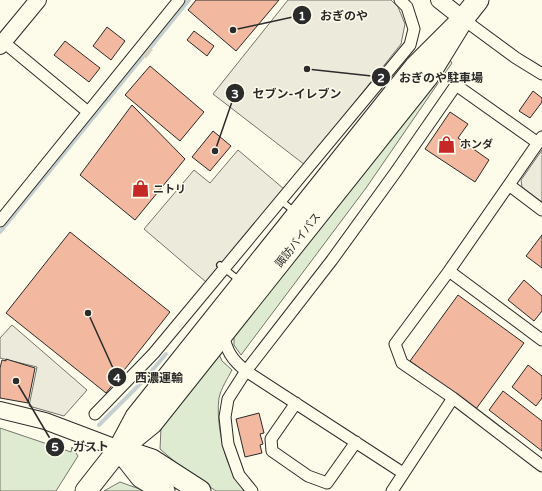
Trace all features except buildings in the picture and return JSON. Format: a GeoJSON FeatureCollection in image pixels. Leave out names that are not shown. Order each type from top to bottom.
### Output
{"type":"FeatureCollection","features":[{"type":"Feature","properties":{"kind":"highway","name":"諏訪バイパス"},"geometry":{"type":"LineString","coordinates":[[86,491],[119,449],[136,417],[298,214],[342,138],[463,19],[478,0]]}},
{"type":"Feature","properties":{"kind":"highway","name":"諏訪バイパス"},"geometry":{"type":"LineString","coordinates":[[119,449],[152,423],[428,76],[463,19]]}},
{"type":"Feature","properties":{"kind":"highway"},"geometry":{"type":"LineString","coordinates":[[119,449],[141,477],[164,491]]}},
{"type":"Feature","properties":{"kind":"highway"},"geometry":{"type":"LineString","coordinates":[[119,449],[152,460],[200,491]]}},
{"type":"Feature","properties":{"kind":"street"},"geometry":{"type":"LineString","coordinates":[[38,0],[1,42],[88,112]]}},
{"type":"Feature","properties":{"kind":"street"},"geometry":{"type":"LineString","coordinates":[[0,221],[179,0]]}},
{"type":"Feature","properties":{"kind":"street"},"geometry":{"type":"LineString","coordinates":[[95,414],[154,353],[222,266],[279,199],[342,138],[410,45],[414,30],[408,7],[400,0]]}},
{"type":"Feature","properties":{"kind":"street"},"geometry":{"type":"LineString","coordinates":[[439,0],[516,58],[542,74]]}},
{"type":"Feature","properties":{"kind":"street"},"geometry":{"type":"LineString","coordinates":[[252,491],[239,475],[228,444],[225,417],[228,399],[246,371],[332,260],[395,174],[456,85],[540,140],[449,271],[395,344],[402,363],[453,398],[542,466]]}},
{"type":"Feature","properties":{"kind":"street"},"geometry":{"type":"LineString","coordinates":[[509,185],[542,210]]}},
{"type":"Feature","properties":{"kind":"street"},"geometry":{"type":"LineString","coordinates":[[449,271],[542,340]]}},
{"type":"Feature","properties":{"kind":"street"},"geometry":{"type":"LineString","coordinates":[[223,334],[227,349],[236,363],[246,371],[403,473]]}},
{"type":"Feature","properties":{"kind":"street"},"geometry":{"type":"LineString","coordinates":[[392,491],[453,398]]}},
{"type":"Feature","properties":{"kind":"street"},"geometry":{"type":"LineString","coordinates":[[296,403],[271,439],[272,451],[308,476],[327,483],[356,442]]}},
{"type":"Feature","properties":{"kind":"street"},"geometry":{"type":"LineString","coordinates":[[0,410],[45,421],[119,449]]}},
{"type":"Feature","properties":{"kind":"lane"},"geometry":{"type":"LineString","coordinates":[[279,199],[298,214]]}},
{"type":"Feature","properties":{"kind":"lane"},"geometry":{"type":"LineString","coordinates":[[222,266],[243,284]]}},
{"type":"Feature","properties":{"kind":"green space"},"geometry":{"type":"Polygon","coordinates":[[[450,60],[452,63],[366,188],[241,355],[234,345],[234,336],[450,60]]]}},
{"type":"Feature","properties":{"kind":"green space"},"geometry":{"type":"Polygon","coordinates":[[[218,352],[222,361],[232,370],[219,398],[218,414],[220,433],[224,452],[230,467],[245,491],[216,491],[181,467],[160,449],[161,428],[218,352]]]}},
{"type":"Feature","properties":{"kind":"green space"},"geometry":{"type":"Polygon","coordinates":[[[0,428],[71,452],[72,447],[78,456],[56,491],[0,491],[0,428]]]}},
{"type":"Feature","properties":{"kind":"green space"},"geometry":{"type":"Polygon","coordinates":[[[120,482],[145,491],[104,491],[120,482]]]}},
{"type":"Feature","properties":{"kind":"shaded area"},"geometry":{"type":"Polygon","coordinates":[[[288,0],[391,0],[398,7],[405,24],[401,44],[305,165],[213,94],[288,0]]]}},
{"type":"Feature","properties":{"kind":"shaded area"},"geometry":{"type":"Polygon","coordinates":[[[238,150],[284,189],[206,282],[144,229],[194,170],[210,183],[238,150]]]}},
{"type":"Feature","properties":{"kind":"shaded area"},"geometry":{"type":"Polygon","coordinates":[[[542,150],[542,202],[522,187],[521,180],[542,150]]]}},
{"type":"Feature","properties":{"kind":"shaded area"},"geometry":{"type":"Polygon","coordinates":[[[12,325],[87,390],[64,416],[29,406],[37,367],[0,358],[0,338],[12,325]]]}},
{"type":"Feature","properties":{"kind":"waterway"},"geometry":{"type":"LineString","coordinates":[[0,232],[189,0]]}},
{"type":"Feature","properties":{"kind":"waterway"},"geometry":{"type":"LineString","coordinates":[[99,425],[144,380],[166,354]]}},
{"type":"Feature","properties":{"kind":"tunnel"},"geometry":{"type":"LineString","coordinates":[[141,47],[152,56]]}},
{"type":"Feature","properties":{"kind":"place","name":"おぎのや"},"geometry":{"type":"Point","coordinates":[233,30]}},
{"type":"Feature","properties":{"kind":"place","name":"おぎのや駐車場"},"geometry":{"type":"Point","coordinates":[307,69]}},
{"type":"Feature","properties":{"kind":"place","name":"ホンダ"},"geometry":{"type":"Point","coordinates":[447,144]}},
{"type":"Feature","properties":{"kind":"place","name":"セブン-イレブン"},"geometry":{"type":"Point","coordinates":[215,151]}},
{"type":"Feature","properties":{"kind":"place","name":"ニトリ"},"geometry":{"type":"Point","coordinates":[140,189]}},
{"type":"Feature","properties":{"kind":"place","name":"西濃運輸"},"geometry":{"type":"Point","coordinates":[88,313]}},
{"type":"Feature","properties":{"kind":"place","name":"ガスト"},"geometry":{"type":"Point","coordinates":[16,381]}}]}
